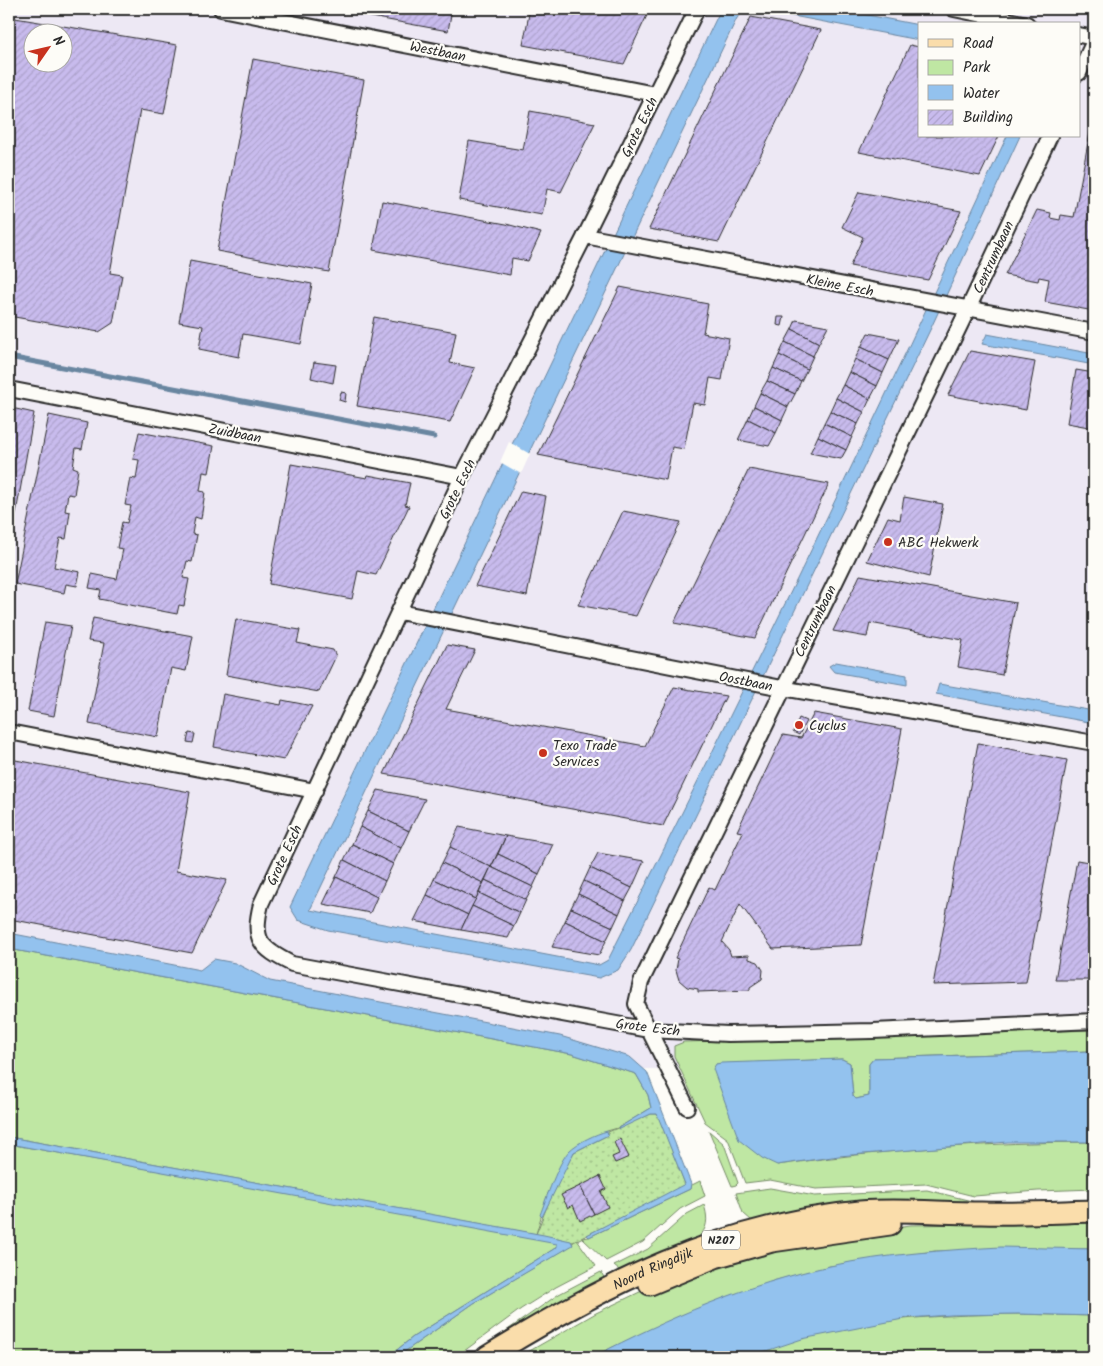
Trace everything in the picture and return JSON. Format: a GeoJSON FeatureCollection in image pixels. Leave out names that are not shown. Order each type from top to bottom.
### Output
{"type":"FeatureCollection","features":[{"type":"Feature","properties":{"kind":"main road","name":"Noord Ringdijk"},"geometry":{"type":"LineString","coordinates":[[487,1357],[534,1328],[586,1300],[672,1259],[719,1240],[808,1219],[861,1212],[928,1211],[980,1214],[1094,1211]]}},
{"type":"Feature","properties":{"kind":"main road","name":"Noord Ringdijk"},"geometry":{"type":"LineString","coordinates":[[511,1357],[546,1335],[604,1304],[715,1258],[772,1242],[834,1231],[980,1214]]}},
{"type":"Feature","properties":{"kind":"street","name":"Westbaan"},"geometry":{"type":"LineString","coordinates":[[221,9],[655,94]]}},
{"type":"Feature","properties":{"kind":"street","name":"Grote Esch"},"geometry":{"type":"LineString","coordinates":[[698,9],[462,477],[261,904],[256,926],[267,952],[292,964],[649,1030],[728,1034],[873,1031],[1094,1020]]}},
{"type":"Feature","properties":{"kind":"street"},"geometry":{"type":"LineString","coordinates":[[954,9],[1017,22]]}},
{"type":"Feature","properties":{"kind":"street"},"geometry":{"type":"LineString","coordinates":[[1080,35],[1094,39],[1080,71]]}},
{"type":"Feature","properties":{"kind":"street","name":"Centrumbaan"},"geometry":{"type":"LineString","coordinates":[[687,1107],[636,1004],[641,982],[1049,138]]}},
{"type":"Feature","properties":{"kind":"street","name":"Kleine Esch"},"geometry":{"type":"LineString","coordinates":[[585,236],[947,306],[1094,332]]}},
{"type":"Feature","properties":{"kind":"street","name":"Zuidbaan"},"geometry":{"type":"LineString","coordinates":[[9,389],[462,477]]}},
{"type":"Feature","properties":{"kind":"street","name":"Oostbaan"},"geometry":{"type":"LineString","coordinates":[[399,612],[765,685],[1094,743]]}},
{"type":"Feature","properties":{"kind":"street"},"geometry":{"type":"LineString","coordinates":[[9,732],[315,791]]}},
{"type":"Feature","properties":{"kind":"shaded area"},"geometry":{"type":"Polygon","coordinates":[[[9,9],[1094,9],[1094,1080],[725,1068],[643,1069],[9,942],[9,9]]]}},
{"type":"Feature","properties":{"kind":"green space"},"geometry":{"type":"Polygon","coordinates":[[[9,949],[572,1054],[636,1074],[648,1095],[651,1108],[618,1128],[607,1131],[548,1193],[536,1234],[9,1137],[9,949]]]}},
{"type":"Feature","properties":{"kind":"green space"},"geometry":{"type":"Polygon","coordinates":[[[1094,1030],[1094,1055],[1091,1051],[874,1058],[869,1064],[869,1096],[856,1099],[853,1096],[850,1063],[842,1059],[716,1064],[777,1165],[935,1148],[1015,1143],[1094,1142],[1094,1189],[974,1196],[926,1184],[816,1189],[770,1180],[745,1183],[728,1139],[705,1122],[674,1056],[674,1046],[684,1042],[1094,1030]]]}},
{"type":"Feature","properties":{"kind":"green space"},"geometry":{"type":"Polygon","coordinates":[[[651,1114],[657,1114],[660,1120],[685,1184],[684,1187],[573,1242],[536,1234],[554,1189],[574,1152],[608,1135],[608,1132],[651,1114]]]}},
{"type":"Feature","properties":{"kind":"green space"},"geometry":{"type":"Polygon","coordinates":[[[709,1131],[724,1144],[738,1183],[736,1185],[732,1186],[709,1131]]]}},
{"type":"Feature","properties":{"kind":"green space"},"geometry":{"type":"Polygon","coordinates":[[[9,1144],[556,1242],[558,1244],[557,1247],[413,1337],[388,1357],[9,1357],[9,1144]]]}},
{"type":"Feature","properties":{"kind":"green space"},"geometry":{"type":"Polygon","coordinates":[[[700,1181],[705,1196],[680,1209],[643,1242],[606,1261],[582,1238],[589,1237],[690,1189],[690,1186],[700,1181]]]}},
{"type":"Feature","properties":{"kind":"green space"},"geometry":{"type":"Polygon","coordinates":[[[770,1188],[815,1196],[927,1190],[988,1205],[752,1221],[743,1213],[736,1193],[770,1188]]]}},
{"type":"Feature","properties":{"kind":"green space"},"geometry":{"type":"Polygon","coordinates":[[[704,1205],[706,1224],[704,1231],[687,1245],[625,1275],[614,1266],[648,1249],[687,1214],[704,1205]]]}},
{"type":"Feature","properties":{"kind":"green space"},"geometry":{"type":"Polygon","coordinates":[[[1094,1222],[1094,1249],[935,1251],[830,1266],[773,1281],[593,1357],[519,1357],[596,1313],[646,1289],[717,1261],[856,1232],[911,1225],[1094,1222]]]}},
{"type":"Feature","properties":{"kind":"green space"},"geometry":{"type":"Polygon","coordinates":[[[577,1240],[596,1266],[556,1287],[521,1309],[456,1357],[397,1357],[474,1303],[572,1245],[577,1240]]]}},
{"type":"Feature","properties":{"kind":"green space"},"geometry":{"type":"Polygon","coordinates":[[[601,1272],[607,1283],[479,1357],[469,1357],[559,1294],[601,1272]]]}},
{"type":"Feature","properties":{"kind":"green space"},"geometry":{"type":"Polygon","coordinates":[[[1018,1314],[1094,1316],[1094,1357],[748,1357],[808,1335],[866,1323],[942,1316],[1018,1314]]]}},
{"type":"Feature","properties":{"kind":"water"},"geometry":{"type":"Polygon","coordinates":[[[725,9],[756,9],[746,10],[737,18],[310,910],[599,965],[608,960],[811,550],[1006,138],[1019,138],[930,330],[631,950],[618,970],[599,978],[328,930],[298,920],[290,907],[718,15],[725,9]]]}},
{"type":"Feature","properties":{"kind":"water"},"geometry":{"type":"Polygon","coordinates":[[[756,9],[836,9],[918,25],[918,40],[756,9]]]}},
{"type":"Feature","properties":{"kind":"water"},"geometry":{"type":"Polygon","coordinates":[[[987,334],[1094,354],[1094,365],[982,344],[987,334]]]}},
{"type":"Feature","properties":{"kind":"water"},"geometry":{"type":"Polygon","coordinates":[[[836,662],[907,675],[907,685],[834,672],[829,666],[836,662]]]}},
{"type":"Feature","properties":{"kind":"water"},"geometry":{"type":"Polygon","coordinates":[[[939,684],[1094,711],[1094,723],[936,694],[939,684]]]}},
{"type":"Feature","properties":{"kind":"water"},"geometry":{"type":"Polygon","coordinates":[[[9,933],[200,970],[214,959],[235,963],[270,981],[560,1036],[630,1057],[647,1072],[691,1184],[690,1189],[589,1237],[587,1235],[685,1184],[657,1114],[651,1114],[618,1128],[651,1108],[648,1095],[636,1074],[572,1054],[9,949],[9,933]]]}},
{"type":"Feature","properties":{"kind":"water"},"geometry":{"type":"Polygon","coordinates":[[[1091,1051],[1094,1055],[1094,1142],[1008,1142],[839,1156],[777,1165],[762,1158],[739,1140],[713,1069],[716,1064],[721,1063],[842,1059],[850,1063],[853,1096],[856,1099],[869,1096],[869,1064],[874,1058],[1091,1051]]]}},
{"type":"Feature","properties":{"kind":"water"},"geometry":{"type":"Polygon","coordinates":[[[607,1131],[608,1135],[574,1152],[542,1217],[540,1215],[553,1182],[569,1151],[587,1139],[607,1131]]]}},
{"type":"Feature","properties":{"kind":"water"},"geometry":{"type":"Polygon","coordinates":[[[9,1137],[544,1235],[571,1241],[573,1245],[474,1303],[397,1357],[388,1357],[413,1337],[557,1247],[557,1244],[9,1144],[9,1137]]]}},
{"type":"Feature","properties":{"kind":"water"},"geometry":{"type":"Polygon","coordinates":[[[1001,1247],[1094,1249],[1094,1316],[1018,1314],[908,1318],[802,1339],[748,1357],[593,1357],[650,1329],[708,1304],[738,1292],[799,1273],[851,1262],[894,1256],[1001,1247]]]}},
{"type":"Feature","properties":{"kind":"pier"},"geometry":{"type":"Polygon","coordinates":[[[509,442],[530,454],[521,474],[500,462],[509,442]]]}},
{"type":"Feature","properties":{"kind":"building"},"geometry":{"type":"Polygon","coordinates":[[[368,9],[452,9],[448,31],[366,16],[368,9]]]}},
{"type":"Feature","properties":{"kind":"building"},"geometry":{"type":"Polygon","coordinates":[[[530,9],[650,9],[624,64],[523,45],[530,9]]]}},
{"type":"Feature","properties":{"kind":"building"},"geometry":{"type":"Polygon","coordinates":[[[1068,9],[1094,9],[1094,14],[1068,9]]]}},
{"type":"Feature","properties":{"kind":"building"},"geometry":{"type":"Polygon","coordinates":[[[9,17],[39,22],[22,22],[22,72],[72,72],[72,28],[177,45],[164,114],[140,110],[110,273],[122,275],[113,323],[99,332],[9,316],[9,17]]]}},
{"type":"Feature","properties":{"kind":"building"},"geometry":{"type":"Polygon","coordinates":[[[751,17],[821,30],[719,242],[649,229],[751,17]]]}},
{"type":"Feature","properties":{"kind":"building"},"geometry":{"type":"Polygon","coordinates":[[[910,45],[918,47],[918,138],[998,138],[980,176],[859,152],[910,45]]]}},
{"type":"Feature","properties":{"kind":"building"},"geometry":{"type":"Polygon","coordinates":[[[253,59],[364,80],[329,272],[217,251],[253,59]]]}},
{"type":"Feature","properties":{"kind":"building"},"geometry":{"type":"Polygon","coordinates":[[[530,111],[595,123],[561,192],[547,189],[542,215],[459,200],[469,141],[523,150],[530,111]]]}},
{"type":"Feature","properties":{"kind":"building"},"geometry":{"type":"Polygon","coordinates":[[[1094,111],[1094,311],[1045,302],[1049,279],[1039,277],[1038,281],[1005,275],[1037,210],[1051,213],[1050,218],[1060,220],[1061,215],[1074,217],[1094,111]]]}},
{"type":"Feature","properties":{"kind":"building"},"geometry":{"type":"Polygon","coordinates":[[[859,192],[961,211],[928,280],[850,266],[863,237],[842,227],[859,192]]]}},
{"type":"Feature","properties":{"kind":"building"},"geometry":{"type":"Polygon","coordinates":[[[382,201],[506,224],[541,233],[528,261],[512,258],[510,275],[373,250],[382,201]]]}},
{"type":"Feature","properties":{"kind":"building"},"geometry":{"type":"Polygon","coordinates":[[[190,261],[312,284],[301,344],[243,334],[239,357],[199,349],[203,326],[179,322],[190,261]]]}},
{"type":"Feature","properties":{"kind":"building"},"geometry":{"type":"Polygon","coordinates":[[[620,287],[708,304],[703,333],[729,338],[722,380],[710,378],[705,405],[693,403],[684,449],[672,447],[666,480],[538,455],[620,287]]]}},
{"type":"Feature","properties":{"kind":"building"},"geometry":{"type":"Polygon","coordinates":[[[374,317],[456,332],[450,363],[475,368],[450,422],[357,406],[374,317]]]}},
{"type":"Feature","properties":{"kind":"building"},"geometry":{"type":"Polygon","coordinates":[[[778,317],[784,317],[782,326],[777,325],[778,317]]]}},
{"type":"Feature","properties":{"kind":"building"},"geometry":{"type":"Polygon","coordinates":[[[796,320],[828,326],[819,343],[792,329],[796,320]]]}},
{"type":"Feature","properties":{"kind":"building"},"geometry":{"type":"Polygon","coordinates":[[[792,329],[819,343],[813,356],[785,342],[792,329]]]}},
{"type":"Feature","properties":{"kind":"building"},"geometry":{"type":"Polygon","coordinates":[[[868,333],[899,339],[889,360],[861,347],[868,333]]]}},
{"type":"Feature","properties":{"kind":"building"},"geometry":{"type":"Polygon","coordinates":[[[785,342],[813,356],[807,369],[779,355],[785,342]]]}},
{"type":"Feature","properties":{"kind":"building"},"geometry":{"type":"Polygon","coordinates":[[[861,347],[889,360],[883,373],[855,359],[861,347]]]}},
{"type":"Feature","properties":{"kind":"building"},"geometry":{"type":"Polygon","coordinates":[[[970,351],[1035,362],[1026,410],[948,395],[970,351]]]}},
{"type":"Feature","properties":{"kind":"building"},"geometry":{"type":"Polygon","coordinates":[[[779,355],[807,369],[801,381],[773,368],[779,355]]]}},
{"type":"Feature","properties":{"kind":"building"},"geometry":{"type":"Polygon","coordinates":[[[855,359],[883,373],[877,386],[849,372],[855,359]]]}},
{"type":"Feature","properties":{"kind":"building"},"geometry":{"type":"Polygon","coordinates":[[[314,362],[336,365],[333,383],[311,378],[314,362]]]}},
{"type":"Feature","properties":{"kind":"building"},"geometry":{"type":"Polygon","coordinates":[[[773,368],[801,381],[795,394],[767,381],[773,368]]]}},
{"type":"Feature","properties":{"kind":"building"},"geometry":{"type":"Polygon","coordinates":[[[1076,370],[1094,373],[1094,428],[1067,423],[1076,370]]]}},
{"type":"Feature","properties":{"kind":"building"},"geometry":{"type":"Polygon","coordinates":[[[849,372],[877,386],[870,399],[843,385],[849,372]]]}},
{"type":"Feature","properties":{"kind":"building"},"geometry":{"type":"Polygon","coordinates":[[[767,381],[795,394],[788,407],[760,393],[767,381]]]}},
{"type":"Feature","properties":{"kind":"building"},"geometry":{"type":"Polygon","coordinates":[[[843,385],[870,399],[864,412],[836,398],[843,385]]]}},
{"type":"Feature","properties":{"kind":"building"},"geometry":{"type":"Polygon","coordinates":[[[341,392],[346,393],[345,402],[339,400],[341,392]]]}},
{"type":"Feature","properties":{"kind":"building"},"geometry":{"type":"Polygon","coordinates":[[[760,393],[788,407],[782,420],[754,406],[760,393]]]}},
{"type":"Feature","properties":{"kind":"building"},"geometry":{"type":"Polygon","coordinates":[[[836,398],[864,412],[858,424],[830,411],[836,398]]]}},
{"type":"Feature","properties":{"kind":"building"},"geometry":{"type":"Polygon","coordinates":[[[754,406],[782,420],[776,433],[748,419],[754,406]]]}},
{"type":"Feature","properties":{"kind":"building"},"geometry":{"type":"Polygon","coordinates":[[[16,409],[34,413],[9,552],[9,411],[16,409]]]}},
{"type":"Feature","properties":{"kind":"building"},"geometry":{"type":"Polygon","coordinates":[[[830,411],[858,424],[852,437],[824,423],[830,411]]]}},
{"type":"Feature","properties":{"kind":"building"},"geometry":{"type":"Polygon","coordinates":[[[49,415],[87,423],[82,449],[76,448],[73,467],[78,469],[74,495],[68,494],[65,511],[70,512],[66,539],[60,538],[54,567],[80,572],[77,586],[66,584],[64,593],[15,584],[49,415]]]}},
{"type":"Feature","properties":{"kind":"building"},"geometry":{"type":"Polygon","coordinates":[[[748,419],[776,433],[769,446],[738,440],[748,419]]]}},
{"type":"Feature","properties":{"kind":"building"},"geometry":{"type":"Polygon","coordinates":[[[824,423],[852,437],[846,450],[818,436],[824,423]]]}},
{"type":"Feature","properties":{"kind":"building"},"geometry":{"type":"Polygon","coordinates":[[[139,432],[214,446],[209,473],[203,472],[200,491],[205,492],[201,519],[195,517],[192,534],[197,535],[192,562],[187,561],[183,578],[189,579],[184,606],[179,605],[177,614],[99,599],[101,590],[89,588],[92,574],[117,579],[123,549],[117,548],[122,522],[127,523],[131,506],[125,505],[130,478],[136,479],[139,460],[133,459],[139,432]]]}},
{"type":"Feature","properties":{"kind":"building"},"geometry":{"type":"Polygon","coordinates":[[[818,436],[846,450],[841,459],[810,453],[818,436]]]}},
{"type":"Feature","properties":{"kind":"building"},"geometry":{"type":"Polygon","coordinates":[[[291,464],[367,478],[368,475],[410,483],[405,505],[409,506],[376,575],[358,571],[352,599],[269,584],[291,464]]]}},
{"type":"Feature","properties":{"kind":"building"},"geometry":{"type":"Polygon","coordinates":[[[749,469],[829,484],[755,638],[674,623],[749,469]]]}},
{"type":"Feature","properties":{"kind":"building"},"geometry":{"type":"Polygon","coordinates":[[[521,491],[546,496],[527,596],[475,586],[521,491]]]}},
{"type":"Feature","properties":{"kind":"building"},"geometry":{"type":"Polygon","coordinates":[[[904,497],[943,504],[929,577],[867,561],[888,517],[900,520],[904,497]]]}},
{"type":"Feature","properties":{"kind":"building"},"geometry":{"type":"Polygon","coordinates":[[[623,511],[681,522],[636,616],[578,605],[623,511]]]}},
{"type":"Feature","properties":{"kind":"building"},"geometry":{"type":"Polygon","coordinates":[[[860,575],[1016,603],[1002,675],[958,667],[963,640],[870,623],[867,637],[833,631],[860,575]]]}},
{"type":"Feature","properties":{"kind":"building"},"geometry":{"type":"Polygon","coordinates":[[[93,618],[193,636],[186,671],[171,668],[158,737],[89,724],[104,643],[88,641],[93,618]]]}},
{"type":"Feature","properties":{"kind":"building"},"geometry":{"type":"Polygon","coordinates":[[[236,619],[300,630],[297,643],[333,650],[336,656],[319,692],[226,675],[236,619]]]}},
{"type":"Feature","properties":{"kind":"building"},"geometry":{"type":"Polygon","coordinates":[[[45,622],[71,626],[54,716],[28,711],[45,622]]]}},
{"type":"Feature","properties":{"kind":"building"},"geometry":{"type":"Polygon","coordinates":[[[447,645],[475,650],[446,709],[645,746],[674,687],[726,696],[663,826],[384,774],[447,645]]]}},
{"type":"Feature","properties":{"kind":"building"},"geometry":{"type":"Polygon","coordinates":[[[223,694],[281,705],[282,700],[312,706],[284,760],[214,747],[223,694]]]}},
{"type":"Feature","properties":{"kind":"building"},"geometry":{"type":"Polygon","coordinates":[[[814,713],[902,729],[861,945],[773,949],[740,904],[722,942],[729,950],[731,956],[749,955],[749,959],[758,962],[763,970],[762,979],[750,987],[750,990],[698,992],[698,989],[687,987],[679,980],[676,970],[678,959],[675,958],[709,887],[715,890],[743,832],[737,831],[783,735],[801,738],[814,713]]]}},
{"type":"Feature","properties":{"kind":"building"},"geometry":{"type":"Polygon","coordinates":[[[799,718],[806,721],[799,735],[793,732],[799,718]]]}},
{"type":"Feature","properties":{"kind":"building"},"geometry":{"type":"Polygon","coordinates":[[[189,733],[195,734],[193,743],[187,742],[189,733]]]}},
{"type":"Feature","properties":{"kind":"building"},"geometry":{"type":"Polygon","coordinates":[[[978,743],[1067,760],[1026,982],[933,985],[978,743]]]}},
{"type":"Feature","properties":{"kind":"building"},"geometry":{"type":"Polygon","coordinates":[[[10,759],[190,792],[176,871],[227,880],[192,953],[9,919],[10,759]]]}},
{"type":"Feature","properties":{"kind":"building"},"geometry":{"type":"Polygon","coordinates":[[[378,790],[425,799],[409,831],[368,811],[378,790]]]}},
{"type":"Feature","properties":{"kind":"building"},"geometry":{"type":"Polygon","coordinates":[[[368,811],[409,831],[401,848],[360,827],[368,811]]]}},
{"type":"Feature","properties":{"kind":"building"},"geometry":{"type":"Polygon","coordinates":[[[360,827],[401,848],[393,864],[352,844],[360,827]]]}},
{"type":"Feature","properties":{"kind":"building"},"geometry":{"type":"Polygon","coordinates":[[[459,827],[506,836],[491,867],[450,847],[459,827]]]}},
{"type":"Feature","properties":{"kind":"building"},"geometry":{"type":"Polygon","coordinates":[[[506,836],[553,844],[539,874],[498,854],[506,836]]]}},
{"type":"Feature","properties":{"kind":"building"},"geometry":{"type":"Polygon","coordinates":[[[352,844],[393,864],[385,881],[344,860],[352,844]]]}},
{"type":"Feature","properties":{"kind":"building"},"geometry":{"type":"Polygon","coordinates":[[[450,847],[491,867],[483,883],[442,863],[450,847]]]}},
{"type":"Feature","properties":{"kind":"building"},"geometry":{"type":"Polygon","coordinates":[[[598,853],[644,861],[632,888],[590,868],[598,853]]]}},
{"type":"Feature","properties":{"kind":"building"},"geometry":{"type":"Polygon","coordinates":[[[498,854],[539,874],[533,887],[491,867],[498,854]]]}},
{"type":"Feature","properties":{"kind":"building"},"geometry":{"type":"Polygon","coordinates":[[[344,860],[385,881],[377,897],[336,877],[344,860]]]}},
{"type":"Feature","properties":{"kind":"building"},"geometry":{"type":"Polygon","coordinates":[[[1077,860],[1094,863],[1094,980],[1055,980],[1077,860]]]}},
{"type":"Feature","properties":{"kind":"building"},"geometry":{"type":"Polygon","coordinates":[[[442,863],[483,883],[476,899],[434,879],[442,863]]]}},
{"type":"Feature","properties":{"kind":"building"},"geometry":{"type":"Polygon","coordinates":[[[491,867],[533,887],[526,900],[485,880],[491,867]]]}},
{"type":"Feature","properties":{"kind":"building"},"geometry":{"type":"Polygon","coordinates":[[[590,868],[632,888],[625,901],[584,881],[590,868]]]}},
{"type":"Feature","properties":{"kind":"building"},"geometry":{"type":"Polygon","coordinates":[[[336,877],[377,897],[370,913],[323,904],[336,877]]]}},
{"type":"Feature","properties":{"kind":"building"},"geometry":{"type":"Polygon","coordinates":[[[434,879],[476,899],[468,915],[427,895],[434,879]]]}},
{"type":"Feature","properties":{"kind":"building"},"geometry":{"type":"Polygon","coordinates":[[[485,880],[526,900],[520,913],[479,893],[485,880]]]}},
{"type":"Feature","properties":{"kind":"building"},"geometry":{"type":"Polygon","coordinates":[[[584,881],[625,901],[619,914],[578,894],[584,881]]]}},
{"type":"Feature","properties":{"kind":"building"},"geometry":{"type":"Polygon","coordinates":[[[479,893],[520,913],[514,926],[472,906],[479,893]]]}},
{"type":"Feature","properties":{"kind":"building"},"geometry":{"type":"Polygon","coordinates":[[[578,894],[619,914],[613,927],[571,908],[578,894]]]}},
{"type":"Feature","properties":{"kind":"building"},"geometry":{"type":"Polygon","coordinates":[[[427,895],[468,915],[461,930],[414,921],[427,895]]]}},
{"type":"Feature","properties":{"kind":"building"},"geometry":{"type":"Polygon","coordinates":[[[472,906],[514,926],[508,938],[461,930],[472,906]]]}},
{"type":"Feature","properties":{"kind":"building"},"geometry":{"type":"Polygon","coordinates":[[[571,908],[613,927],[606,941],[565,921],[571,908]]]}},
{"type":"Feature","properties":{"kind":"building"},"geometry":{"type":"Polygon","coordinates":[[[565,921],[606,941],[599,955],[552,947],[565,921]]]}},
{"type":"Feature","properties":{"kind":"building"},"geometry":{"type":"Polygon","coordinates":[[[620,1139],[629,1157],[615,1163],[612,1157],[619,1154],[614,1142],[620,1139]]]}},
{"type":"Feature","properties":{"kind":"building"},"geometry":{"type":"Polygon","coordinates":[[[600,1176],[606,1189],[601,1192],[608,1207],[594,1214],[580,1186],[600,1176]]]}},
{"type":"Feature","properties":{"kind":"building"},"geometry":{"type":"Polygon","coordinates":[[[580,1186],[594,1214],[580,1221],[573,1205],[568,1208],[561,1195],[580,1186]]]}},
{"type":"Feature","properties":{"kind":"waterway"},"geometry":{"type":"LineString","coordinates":[[9,357],[434,437]]}},
{"type":"Feature","properties":{"kind":"place","name":"ABC Hekwerk"},"geometry":{"type":"Point","coordinates":[888,542]}},
{"type":"Feature","properties":{"kind":"place","name":"Cyclus"},"geometry":{"type":"Point","coordinates":[799,725]}},
{"type":"Feature","properties":{"kind":"place","name":"Texo Trade Services"},"geometry":{"type":"Point","coordinates":[543,753]}}]}
